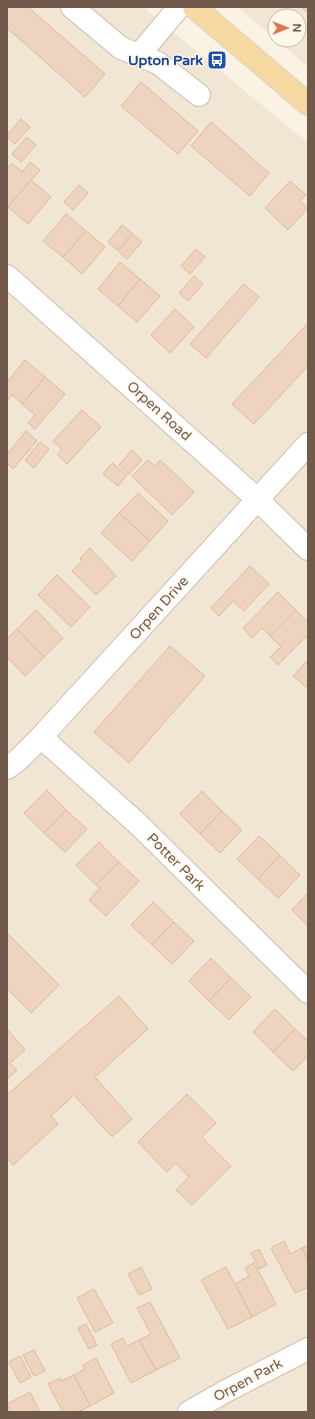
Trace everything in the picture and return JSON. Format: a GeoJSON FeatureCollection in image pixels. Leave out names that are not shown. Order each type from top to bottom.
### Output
{"type":"FeatureCollection","features":[{"type":"Feature","properties":{"kind":"main road"},"geometry":{"type":"LineString","coordinates":[[194,7],[308,104]]}},
{"type":"Feature","properties":{"kind":"street"},"geometry":{"type":"LineString","coordinates":[[72,7],[121,48],[158,63],[199,95]]}},
{"type":"Feature","properties":{"kind":"street"},"geometry":{"type":"LineString","coordinates":[[139,55],[179,7]]}},
{"type":"Feature","properties":{"kind":"street","name":"Orpen Road"},"geometry":{"type":"LineString","coordinates":[[10,285],[257,499],[308,549]]}},
{"type":"Feature","properties":{"kind":"street","name":"Orpen Drive"},"geometry":{"type":"LineString","coordinates":[[7,768],[18,760],[41,737],[308,444]]}},
{"type":"Feature","properties":{"kind":"street","name":"Potter Park"},"geometry":{"type":"LineString","coordinates":[[41,737],[139,825],[308,992]]}},
{"type":"Feature","properties":{"kind":"street","name":"Orpen Park"},"geometry":{"type":"LineString","coordinates":[[189,1412],[226,1391],[308,1349]]}},
{"type":"Feature","properties":{"kind":"shaded area"},"geometry":{"type":"Polygon","coordinates":[[[7,7],[143,7],[308,143],[308,1412],[7,1412],[7,7]]]}},
{"type":"Feature","properties":{"kind":"shaded area"},"geometry":{"type":"Polygon","coordinates":[[[237,7],[308,7],[308,67],[286,48],[307,48],[307,8],[267,8],[267,31],[237,7]]]}},
{"type":"Feature","properties":{"kind":"building"},"geometry":{"type":"Polygon","coordinates":[[[7,7],[28,7],[105,74],[85,97],[7,28],[7,7]]]}},
{"type":"Feature","properties":{"kind":"building"},"geometry":{"type":"Polygon","coordinates":[[[301,7],[308,7],[308,13],[307,8],[301,7]]]}},
{"type":"Feature","properties":{"kind":"building"},"geometry":{"type":"Polygon","coordinates":[[[141,82],[198,131],[178,154],[121,106],[141,82]]]}},
{"type":"Feature","properties":{"kind":"building"},"geometry":{"type":"Polygon","coordinates":[[[21,119],[30,127],[15,144],[7,137],[7,135],[21,119]]]}},
{"type":"Feature","properties":{"kind":"building"},"geometry":{"type":"Polygon","coordinates":[[[211,122],[269,173],[250,196],[191,146],[211,122]]]}},
{"type":"Feature","properties":{"kind":"building"},"geometry":{"type":"Polygon","coordinates":[[[27,137],[36,145],[21,162],[12,154],[27,137]]]}},
{"type":"Feature","properties":{"kind":"building"},"geometry":{"type":"Polygon","coordinates":[[[30,162],[40,170],[8,207],[7,169],[12,163],[22,172],[30,162]]]}},
{"type":"Feature","properties":{"kind":"building"},"geometry":{"type":"Polygon","coordinates":[[[31,180],[51,197],[28,224],[8,207],[31,180]]]}},
{"type":"Feature","properties":{"kind":"building"},"geometry":{"type":"Polygon","coordinates":[[[290,181],[306,195],[300,201],[308,208],[288,230],[265,208],[290,181]]]}},
{"type":"Feature","properties":{"kind":"building"},"geometry":{"type":"Polygon","coordinates":[[[79,185],[88,193],[73,210],[64,202],[79,185]]]}},
{"type":"Feature","properties":{"kind":"building"},"geometry":{"type":"Polygon","coordinates":[[[66,214],[86,231],[63,257],[43,241],[66,214]]]}},
{"type":"Feature","properties":{"kind":"building"},"geometry":{"type":"Polygon","coordinates":[[[122,225],[132,233],[117,250],[108,242],[122,225]]]}},
{"type":"Feature","properties":{"kind":"building"},"geometry":{"type":"Polygon","coordinates":[[[86,231],[105,247],[82,274],[63,257],[86,231]]]}},
{"type":"Feature","properties":{"kind":"building"},"geometry":{"type":"Polygon","coordinates":[[[133,234],[142,242],[127,259],[118,251],[133,234]]]}},
{"type":"Feature","properties":{"kind":"building"},"geometry":{"type":"Polygon","coordinates":[[[196,249],[205,257],[190,274],[181,266],[196,249]]]}},
{"type":"Feature","properties":{"kind":"building"},"geometry":{"type":"Polygon","coordinates":[[[120,262],[140,279],[118,306],[98,289],[120,262]]]}},
{"type":"Feature","properties":{"kind":"building"},"geometry":{"type":"Polygon","coordinates":[[[194,276],[203,284],[188,301],[179,293],[194,276]]]}},
{"type":"Feature","properties":{"kind":"building"},"geometry":{"type":"Polygon","coordinates":[[[140,279],[160,296],[137,322],[118,306],[140,279]]]}},
{"type":"Feature","properties":{"kind":"building"},"geometry":{"type":"Polygon","coordinates":[[[244,284],[259,297],[206,358],[190,344],[244,284]]]}},
{"type":"Feature","properties":{"kind":"building"},"geometry":{"type":"Polygon","coordinates":[[[175,309],[194,327],[170,353],[151,335],[175,309]]]}},
{"type":"Feature","properties":{"kind":"building"},"geometry":{"type":"Polygon","coordinates":[[[308,323],[308,366],[254,424],[232,404],[308,323]]]}},
{"type":"Feature","properties":{"kind":"building"},"geometry":{"type":"Polygon","coordinates":[[[25,360],[45,377],[22,404],[12,395],[7,401],[7,382],[25,360]]]}},
{"type":"Feature","properties":{"kind":"building"},"geometry":{"type":"Polygon","coordinates":[[[45,377],[65,394],[35,429],[28,423],[35,415],[22,404],[45,377]]]}},
{"type":"Feature","properties":{"kind":"building"},"geometry":{"type":"Polygon","coordinates":[[[82,410],[101,427],[67,464],[57,454],[62,449],[53,441],[82,410]]]}},
{"type":"Feature","properties":{"kind":"building"},"geometry":{"type":"Polygon","coordinates":[[[26,431],[37,441],[13,469],[7,463],[7,454],[26,431]]]}},
{"type":"Feature","properties":{"kind":"building"},"geometry":{"type":"Polygon","coordinates":[[[40,442],[49,449],[34,468],[25,460],[40,442]]]}},
{"type":"Feature","properties":{"kind":"building"},"geometry":{"type":"Polygon","coordinates":[[[132,450],[142,460],[129,474],[119,465],[132,450]]]}},
{"type":"Feature","properties":{"kind":"building"},"geometry":{"type":"Polygon","coordinates":[[[148,460],[155,466],[160,460],[194,492],[172,515],[132,476],[148,460]]]}},
{"type":"Feature","properties":{"kind":"building"},"geometry":{"type":"Polygon","coordinates":[[[112,463],[127,475],[118,486],[103,474],[112,463]]]}},
{"type":"Feature","properties":{"kind":"building"},"geometry":{"type":"Polygon","coordinates":[[[138,493],[168,521],[150,541],[119,513],[138,493]]]}},
{"type":"Feature","properties":{"kind":"building"},"geometry":{"type":"Polygon","coordinates":[[[119,513],[150,541],[132,561],[101,533],[119,513]]]}},
{"type":"Feature","properties":{"kind":"building"},"geometry":{"type":"Polygon","coordinates":[[[90,548],[116,576],[96,595],[72,571],[82,561],[80,558],[90,548]]]}},
{"type":"Feature","properties":{"kind":"building"},"geometry":{"type":"Polygon","coordinates":[[[250,566],[269,584],[244,611],[233,601],[219,616],[211,608],[250,566]]]}},
{"type":"Feature","properties":{"kind":"building"},"geometry":{"type":"Polygon","coordinates":[[[57,575],[90,607],[71,627],[38,595],[57,575]]]}},
{"type":"Feature","properties":{"kind":"building"},"geometry":{"type":"Polygon","coordinates":[[[278,592],[296,610],[270,636],[262,628],[252,638],[243,628],[278,592]]]}},
{"type":"Feature","properties":{"kind":"building"},"geometry":{"type":"Polygon","coordinates":[[[36,610],[63,638],[44,657],[17,629],[36,610]]]}},
{"type":"Feature","properties":{"kind":"building"},"geometry":{"type":"Polygon","coordinates":[[[296,610],[308,622],[308,635],[278,665],[270,657],[281,647],[270,636],[296,610]]]}},
{"type":"Feature","properties":{"kind":"building"},"geometry":{"type":"Polygon","coordinates":[[[17,629],[44,657],[25,676],[7,657],[7,639],[17,629]]]}},
{"type":"Feature","properties":{"kind":"building"},"geometry":{"type":"Polygon","coordinates":[[[170,646],[205,676],[129,763],[94,732],[170,646]]]}},
{"type":"Feature","properties":{"kind":"building"},"geometry":{"type":"Polygon","coordinates":[[[308,660],[308,685],[306,687],[293,676],[308,660]]]}},
{"type":"Feature","properties":{"kind":"building"},"geometry":{"type":"Polygon","coordinates":[[[47,790],[66,810],[44,833],[24,813],[47,790]]]}},
{"type":"Feature","properties":{"kind":"building"},"geometry":{"type":"Polygon","coordinates":[[[202,791],[222,811],[200,834],[180,814],[202,791]]]}},
{"type":"Feature","properties":{"kind":"building"},"geometry":{"type":"Polygon","coordinates":[[[66,810],[87,829],[65,852],[44,833],[66,810]]]}},
{"type":"Feature","properties":{"kind":"building"},"geometry":{"type":"Polygon","coordinates":[[[222,811],[242,830],[220,853],[200,834],[222,811]]]}},
{"type":"Feature","properties":{"kind":"building"},"geometry":{"type":"Polygon","coordinates":[[[259,836],[280,855],[258,879],[237,859],[259,836]]]}},
{"type":"Feature","properties":{"kind":"building"},"geometry":{"type":"Polygon","coordinates":[[[99,842],[119,862],[96,885],[76,865],[99,842]]]}},
{"type":"Feature","properties":{"kind":"building"},"geometry":{"type":"Polygon","coordinates":[[[280,855],[300,875],[278,898],[258,879],[280,855]]]}},
{"type":"Feature","properties":{"kind":"building"},"geometry":{"type":"Polygon","coordinates":[[[119,862],[139,881],[106,916],[89,900],[100,888],[96,885],[119,862]]]}},
{"type":"Feature","properties":{"kind":"building"},"geometry":{"type":"Polygon","coordinates":[[[308,893],[308,926],[292,910],[308,893]]]}},
{"type":"Feature","properties":{"kind":"building"},"geometry":{"type":"Polygon","coordinates":[[[153,902],[174,922],[152,945],[131,925],[153,902]]]}},
{"type":"Feature","properties":{"kind":"building"},"geometry":{"type":"Polygon","coordinates":[[[174,922],[194,941],[172,964],[152,945],[174,922]]]}},
{"type":"Feature","properties":{"kind":"building"},"geometry":{"type":"Polygon","coordinates":[[[7,933],[59,985],[31,1013],[7,989],[7,933]]]}},
{"type":"Feature","properties":{"kind":"building"},"geometry":{"type":"Polygon","coordinates":[[[211,958],[231,978],[209,1001],[189,981],[211,958]]]}},
{"type":"Feature","properties":{"kind":"building"},"geometry":{"type":"Polygon","coordinates":[[[231,978],[251,997],[229,1020],[209,1001],[231,978]]]}},
{"type":"Feature","properties":{"kind":"building"},"geometry":{"type":"Polygon","coordinates":[[[119,996],[148,1029],[95,1077],[132,1119],[112,1137],[74,1095],[51,1116],[58,1124],[13,1165],[7,1158],[7,1095],[119,996]]]}},
{"type":"Feature","properties":{"kind":"building"},"geometry":{"type":"Polygon","coordinates":[[[275,1009],[295,1029],[273,1052],[253,1032],[275,1009]]]}},
{"type":"Feature","properties":{"kind":"building"},"geometry":{"type":"Polygon","coordinates":[[[7,1029],[25,1050],[10,1063],[17,1070],[7,1079],[7,1029]]]}},
{"type":"Feature","properties":{"kind":"building"},"geometry":{"type":"Polygon","coordinates":[[[295,1029],[308,1041],[308,1056],[293,1071],[273,1052],[295,1029]]]}},
{"type":"Feature","properties":{"kind":"building"},"geometry":{"type":"Polygon","coordinates":[[[187,1094],[216,1123],[202,1137],[231,1166],[192,1205],[176,1190],[189,1177],[176,1163],[167,1172],[138,1142],[187,1094]]]}},
{"type":"Feature","properties":{"kind":"building"},"geometry":{"type":"Polygon","coordinates":[[[284,1241],[290,1254],[302,1248],[308,1260],[308,1287],[295,1293],[271,1248],[284,1241]]]}},
{"type":"Feature","properties":{"kind":"building"},"geometry":{"type":"Polygon","coordinates":[[[308,1245],[308,1260],[302,1248],[308,1245]]]}},
{"type":"Feature","properties":{"kind":"building"},"geometry":{"type":"Polygon","coordinates":[[[259,1249],[267,1265],[259,1269],[251,1253],[259,1249]]]}},
{"type":"Feature","properties":{"kind":"building"},"geometry":{"type":"Polygon","coordinates":[[[254,1263],[276,1304],[252,1317],[235,1284],[249,1276],[245,1268],[254,1263]]]}},
{"type":"Feature","properties":{"kind":"building"},"geometry":{"type":"Polygon","coordinates":[[[141,1267],[152,1289],[139,1295],[128,1274],[141,1267]]]}},
{"type":"Feature","properties":{"kind":"building"},"geometry":{"type":"Polygon","coordinates":[[[226,1267],[252,1317],[228,1329],[201,1280],[226,1267]]]}},
{"type":"Feature","properties":{"kind":"building"},"geometry":{"type":"Polygon","coordinates":[[[94,1289],[113,1323],[95,1332],[77,1298],[94,1289]]]}},
{"type":"Feature","properties":{"kind":"building"},"geometry":{"type":"Polygon","coordinates":[[[150,1302],[180,1358],[156,1370],[139,1340],[151,1334],[137,1308],[150,1302]]]}},
{"type":"Feature","properties":{"kind":"building"},"geometry":{"type":"Polygon","coordinates":[[[86,1324],[97,1345],[89,1349],[78,1328],[86,1324]]]}},
{"type":"Feature","properties":{"kind":"building"},"geometry":{"type":"Polygon","coordinates":[[[123,1338],[127,1346],[139,1340],[156,1370],[131,1383],[111,1344],[123,1338]]]}},
{"type":"Feature","properties":{"kind":"building"},"geometry":{"type":"Polygon","coordinates":[[[34,1350],[45,1371],[34,1376],[23,1355],[34,1350]]]}},
{"type":"Feature","properties":{"kind":"building"},"geometry":{"type":"Polygon","coordinates":[[[20,1356],[31,1377],[20,1383],[9,1362],[20,1356]]]}},
{"type":"Feature","properties":{"kind":"building"},"geometry":{"type":"Polygon","coordinates":[[[96,1358],[114,1393],[90,1406],[74,1375],[85,1369],[83,1365],[96,1358]]]}},
{"type":"Feature","properties":{"kind":"building"},"geometry":{"type":"Polygon","coordinates":[[[74,1375],[90,1406],[78,1412],[63,1412],[48,1384],[60,1378],[61,1381],[74,1375]]]}},
{"type":"Feature","properties":{"kind":"building"},"geometry":{"type":"Polygon","coordinates":[[[30,1392],[40,1412],[10,1412],[7,1404],[30,1392]]]}},
{"type":"Feature","properties":{"kind":"place","name":"Upton Park"},"geometry":{"type":"Point","coordinates":[217,60]}}]}
